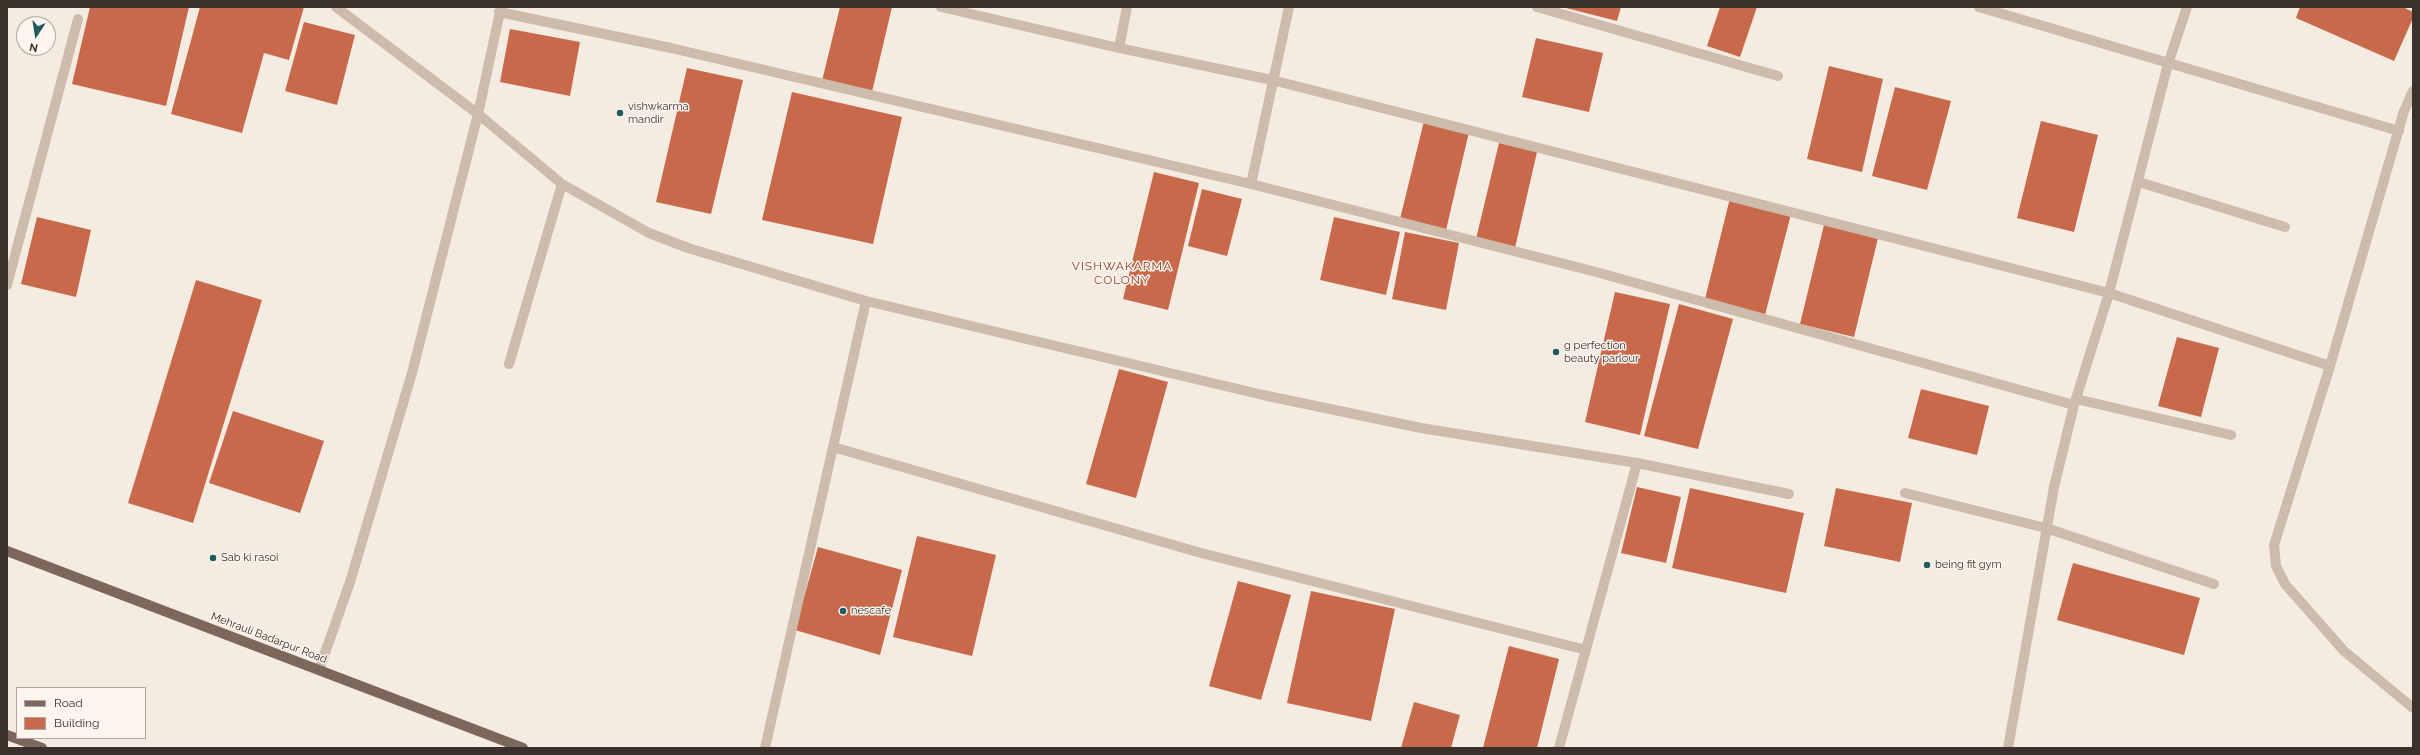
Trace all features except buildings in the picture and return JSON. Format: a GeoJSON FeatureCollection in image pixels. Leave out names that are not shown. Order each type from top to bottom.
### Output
{"type":"FeatureCollection","features":[{"type":"Feature","properties":{"kind":"main road","name":"Mehrauli Badarpur Road"},"geometry":{"type":"LineString","coordinates":[[7,551],[523,748]]}},
{"type":"Feature","properties":{"kind":"main road"},"geometry":{"type":"LineString","coordinates":[[18,739],[42,748]]}},
{"type":"Feature","properties":{"kind":"street"},"geometry":{"type":"LineString","coordinates":[[336,7],[478,114],[562,184],[650,233],[682,246],[866,301],[1263,395],[1421,428],[1637,463],[1789,494]]}},
{"type":"Feature","properties":{"kind":"street"},"geometry":{"type":"LineString","coordinates":[[941,7],[1119,48],[1272,80],[2109,293],[2330,366]]}},
{"type":"Feature","properties":{"kind":"street"},"geometry":{"type":"LineString","coordinates":[[1119,48],[1127,7]]}},
{"type":"Feature","properties":{"kind":"street"},"geometry":{"type":"LineString","coordinates":[[1251,184],[1272,80],[1289,7]]}},
{"type":"Feature","properties":{"kind":"street"},"geometry":{"type":"LineString","coordinates":[[1537,7],[1778,76]]}},
{"type":"Feature","properties":{"kind":"street"},"geometry":{"type":"LineString","coordinates":[[1979,7],[2399,131]]}},
{"type":"Feature","properties":{"kind":"street"},"geometry":{"type":"LineString","coordinates":[[2008,748],[2046,528],[2075,402],[2109,293],[2139,182],[2168,64],[2187,7]]}},
{"type":"Feature","properties":{"kind":"street"},"geometry":{"type":"LineString","coordinates":[[319,670],[350,582],[412,373],[478,114],[500,9],[1251,184],[1596,272],[2075,402],[2231,435]]}},
{"type":"Feature","properties":{"kind":"street"},"geometry":{"type":"LineString","coordinates":[[7,285],[78,19]]}},
{"type":"Feature","properties":{"kind":"street"},"geometry":{"type":"LineString","coordinates":[[2413,91],[2399,131],[2330,366],[2274,545],[2276,566],[2285,584],[2344,651],[2413,708]]}},
{"type":"Feature","properties":{"kind":"street"},"geometry":{"type":"LineString","coordinates":[[2139,182],[2285,227]]}},
{"type":"Feature","properties":{"kind":"street"},"geometry":{"type":"LineString","coordinates":[[509,364],[562,184]]}},
{"type":"Feature","properties":{"kind":"street"},"geometry":{"type":"LineString","coordinates":[[765,748],[866,301]]}},
{"type":"Feature","properties":{"kind":"street"},"geometry":{"type":"LineString","coordinates":[[833,446],[1201,553],[1586,650]]}},
{"type":"Feature","properties":{"kind":"street"},"geometry":{"type":"LineString","coordinates":[[1559,748],[1637,463]]}},
{"type":"Feature","properties":{"kind":"street"},"geometry":{"type":"LineString","coordinates":[[1905,494],[2046,528],[2214,584]]}},
{"type":"Feature","properties":{"kind":"place","name":"vishwkarma mandir"},"geometry":{"type":"Point","coordinates":[620,113]}},
{"type":"Feature","properties":{"kind":"place","name":"g perfection beauty parlour"},"geometry":{"type":"Point","coordinates":[1556,352]}},
{"type":"Feature","properties":{"kind":"place","name":"Sab ki rasoi"},"geometry":{"type":"Point","coordinates":[213,558]}},
{"type":"Feature","properties":{"kind":"place","name":"being fit gym"},"geometry":{"type":"Point","coordinates":[1927,565]}},
{"type":"Feature","properties":{"kind":"place","name":"nescafe"},"geometry":{"type":"Point","coordinates":[843,611]}},
{"type":"Feature","properties":{"kind":"district","name":"VISHWAKARMA COLONY"},"geometry":{"type":"Point","coordinates":[1122,273]}}]}
